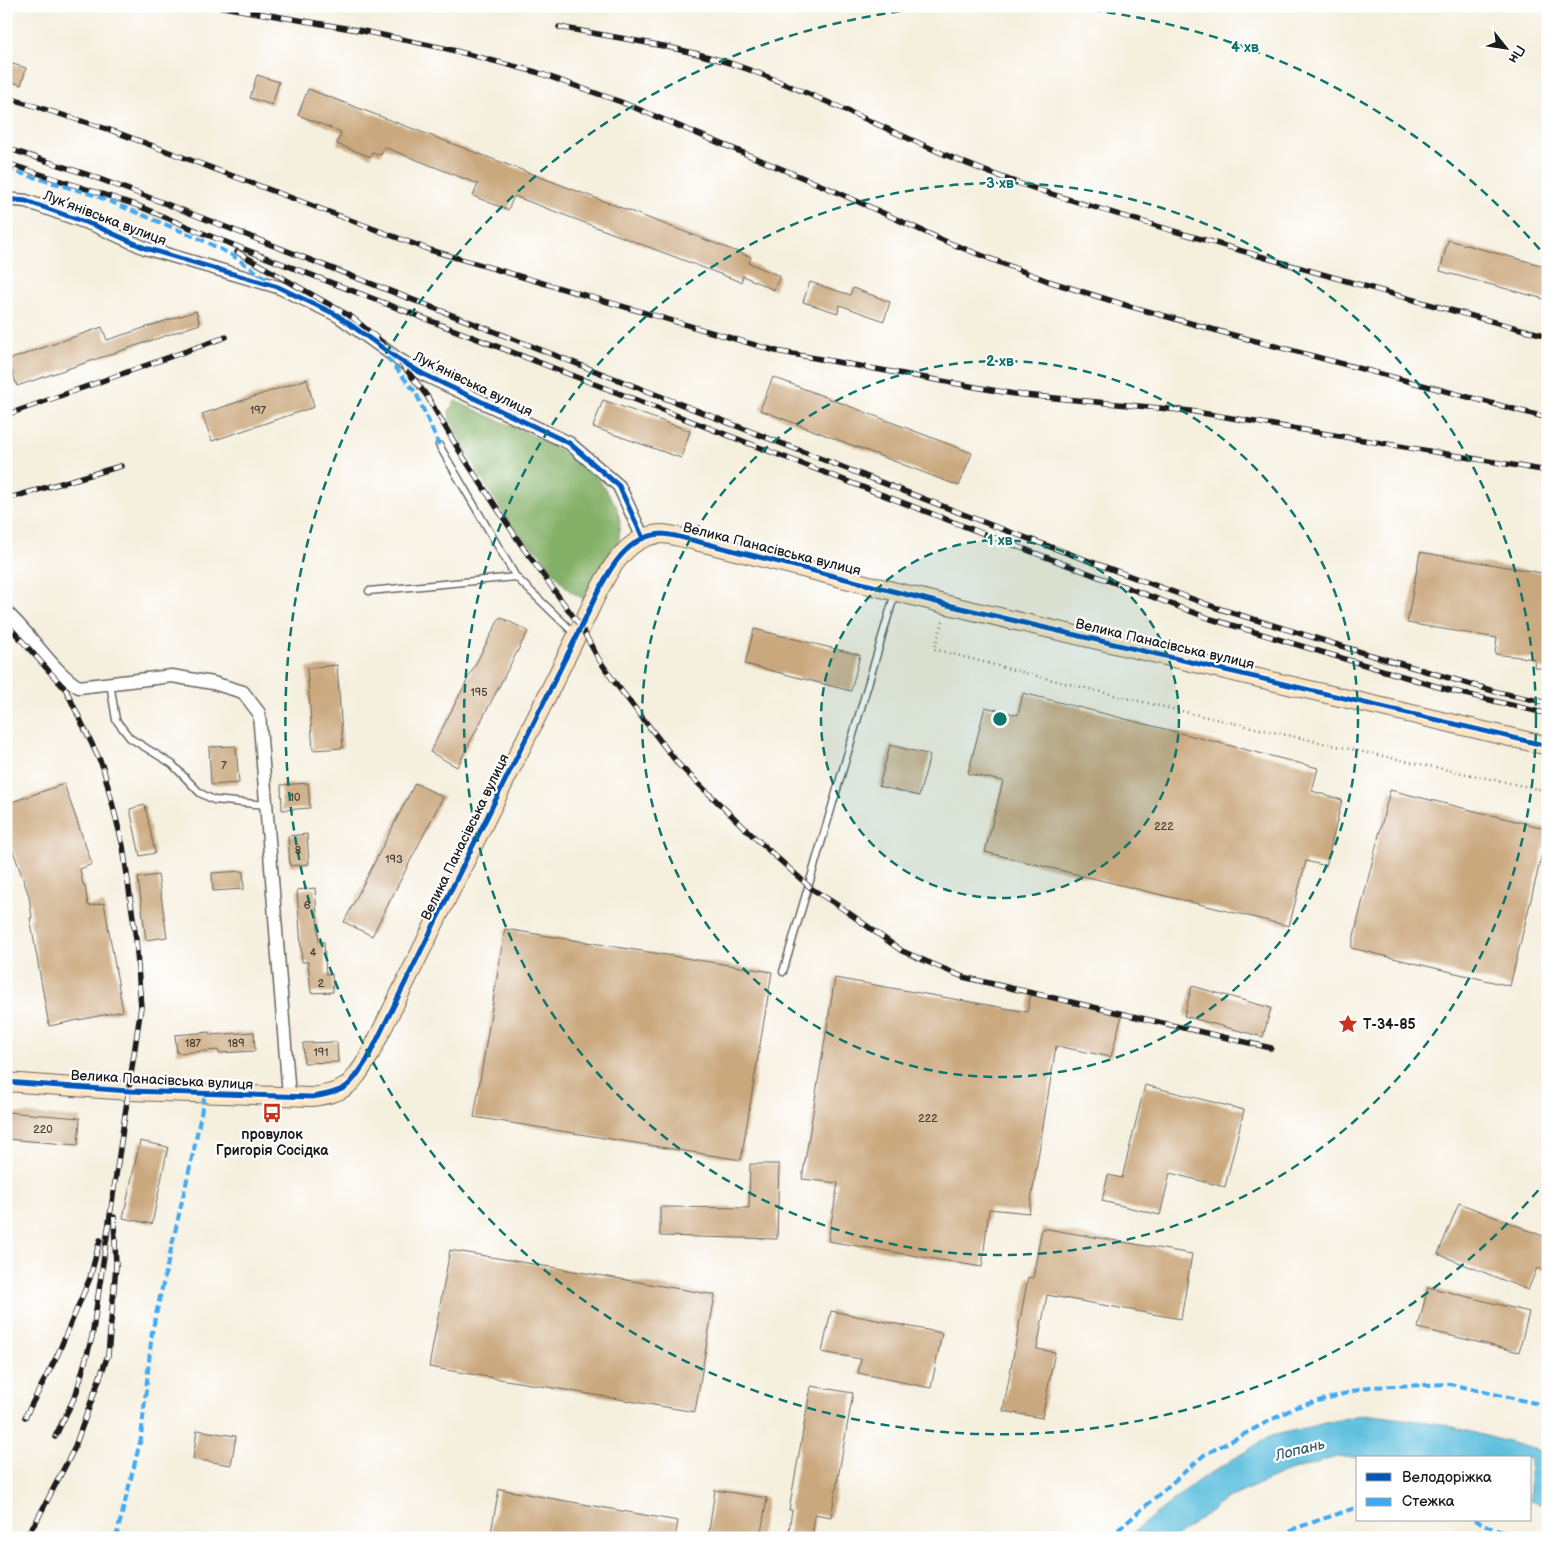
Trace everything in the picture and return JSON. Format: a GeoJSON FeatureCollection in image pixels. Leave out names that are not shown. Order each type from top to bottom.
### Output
{"type":"FeatureCollection","features":[{"type":"Feature","properties":{"kind":"street","name":"Лук’янівська вулиця"},"geometry":{"type":"LineString","coordinates":[[6,199],[26,201],[96,226],[145,248],[278,287],[337,315],[398,359],[423,374],[569,443],[619,486],[643,538]]}},
{"type":"Feature","properties":{"kind":"street","name":"Велика Панасівська вулиця"},"geometry":{"type":"LineString","coordinates":[[6,1082],[129,1091],[312,1097],[332,1094],[352,1083],[367,1060],[616,561],[628,547],[643,538],[662,534],[692,540],[896,592],[1548,746]]}},
{"type":"Feature","properties":{"kind":"street"},"geometry":{"type":"LineString","coordinates":[[6,612],[19,624],[68,680],[79,687],[172,676],[213,683],[243,692],[259,713],[289,1096]]}},
{"type":"Feature","properties":{"kind":"lane"},"geometry":{"type":"LineString","coordinates":[[439,445],[516,578],[577,636]]}},
{"type":"Feature","properties":{"kind":"lane"},"geometry":{"type":"LineString","coordinates":[[369,591],[516,578]]}},
{"type":"Feature","properties":{"kind":"lane"},"geometry":{"type":"LineString","coordinates":[[783,972],[896,592]]}},
{"type":"Feature","properties":{"kind":"lane"},"geometry":{"type":"LineString","coordinates":[[110,683],[116,720],[130,738],[172,764],[200,793],[214,800],[266,805]]}},
{"type":"Feature","properties":{"kind":"path"},"geometry":{"type":"LineString","coordinates":[[945,614],[934,649],[1037,677],[1173,710],[1359,752],[1548,791]]}},
{"type":"Feature","properties":{"kind":"green space"},"geometry":{"type":"Polygon","coordinates":[[[455,401],[558,449],[599,480],[616,505],[620,521],[619,540],[587,601],[570,591],[539,552],[518,536],[464,448],[450,419],[449,411],[455,401]]]}},
{"type":"Feature","properties":{"kind":"water","name":"Лопань"},"geometry":{"type":"Polygon","coordinates":[[[1364,1414],[1442,1424],[1548,1453],[1548,1506],[1532,1502],[1532,1456],[1336,1457],[1283,1473],[1225,1500],[1174,1538],[1129,1538],[1138,1528],[1199,1480],[1271,1436],[1364,1414]]]}},
{"type":"Feature","properties":{"kind":"building"},"geometry":{"type":"Polygon","coordinates":[[[6,62],[26,68],[21,85],[6,80],[6,62]]]}},
{"type":"Feature","properties":{"kind":"building"},"geometry":{"type":"Polygon","coordinates":[[[257,75],[279,82],[272,105],[250,98],[257,75]]]}},
{"type":"Feature","properties":{"kind":"building"},"geometry":{"type":"Polygon","coordinates":[[[308,89],[751,257],[749,263],[780,276],[774,290],[743,276],[741,282],[514,196],[508,210],[473,196],[478,184],[384,147],[381,155],[372,152],[371,157],[337,144],[341,132],[298,115],[308,89]]]}},
{"type":"Feature","properties":{"kind":"building"},"geometry":{"type":"Polygon","coordinates":[[[1448,240],[1548,267],[1548,300],[1440,271],[1448,240]]]}},
{"type":"Feature","properties":{"kind":"building"},"geometry":{"type":"Polygon","coordinates":[[[810,282],[850,295],[853,288],[890,302],[884,321],[840,305],[838,313],[803,302],[810,282]]]}},
{"type":"Feature","properties":{"kind":"building"},"geometry":{"type":"Polygon","coordinates":[[[196,311],[200,324],[17,386],[8,360],[102,327],[107,340],[196,311]]]}},
{"type":"Feature","properties":{"kind":"building"},"geometry":{"type":"Polygon","coordinates":[[[773,377],[972,453],[959,486],[760,410],[773,377]]]}},
{"type":"Feature","properties":{"kind":"building"},"geometry":{"type":"Polygon","coordinates":[[[307,379],[314,407],[212,441],[202,414],[307,379]]]}},
{"type":"Feature","properties":{"kind":"building"},"geometry":{"type":"Polygon","coordinates":[[[603,400],[690,431],[681,458],[593,427],[603,400]]]}},
{"type":"Feature","properties":{"kind":"building"},"geometry":{"type":"Polygon","coordinates":[[[1420,552],[1548,574],[1548,670],[1534,667],[1535,659],[1495,654],[1497,638],[1407,623],[1420,552]]]}},
{"type":"Feature","properties":{"kind":"building"},"geometry":{"type":"Polygon","coordinates":[[[500,617],[528,631],[457,767],[430,752],[500,617]]]}},
{"type":"Feature","properties":{"kind":"building"},"geometry":{"type":"Polygon","coordinates":[[[754,629],[860,655],[851,691],[745,664],[754,629]]]}},
{"type":"Feature","properties":{"kind":"building"},"geometry":{"type":"Polygon","coordinates":[[[337,665],[343,748],[313,750],[307,668],[337,665]]]}},
{"type":"Feature","properties":{"kind":"building"},"geometry":{"type":"Polygon","coordinates":[[[1023,693],[1318,768],[1312,791],[1342,800],[1326,866],[1306,861],[1289,926],[985,852],[1003,781],[968,774],[985,707],[1018,715],[1023,693]]]}},
{"type":"Feature","properties":{"kind":"building"},"geometry":{"type":"Polygon","coordinates":[[[890,745],[930,755],[919,796],[879,786],[890,745]]]}},
{"type":"Feature","properties":{"kind":"building"},"geometry":{"type":"Polygon","coordinates":[[[236,746],[239,783],[211,785],[209,747],[236,746]]]}},
{"type":"Feature","properties":{"kind":"building"},"geometry":{"type":"Polygon","coordinates":[[[308,783],[310,808],[282,810],[281,785],[308,783]]]}},
{"type":"Feature","properties":{"kind":"building"},"geometry":{"type":"Polygon","coordinates":[[[415,783],[443,797],[372,936],[344,922],[415,783]]]}},
{"type":"Feature","properties":{"kind":"building"},"geometry":{"type":"Polygon","coordinates":[[[64,784],[92,864],[80,869],[83,885],[85,885],[88,906],[104,903],[123,1011],[49,1026],[30,918],[32,918],[29,896],[6,831],[6,804],[64,784]]]}},
{"type":"Feature","properties":{"kind":"building"},"geometry":{"type":"Polygon","coordinates":[[[1390,790],[1548,829],[1510,986],[1351,948],[1390,790]]]}},
{"type":"Feature","properties":{"kind":"building"},"geometry":{"type":"Polygon","coordinates":[[[145,805],[155,853],[140,856],[130,809],[145,805]]]}},
{"type":"Feature","properties":{"kind":"building"},"geometry":{"type":"Polygon","coordinates":[[[307,834],[309,864],[290,866],[288,836],[307,834]]]}},
{"type":"Feature","properties":{"kind":"building"},"geometry":{"type":"Polygon","coordinates":[[[243,871],[244,889],[213,891],[212,873],[243,871]]]}},
{"type":"Feature","properties":{"kind":"building"},"geometry":{"type":"Polygon","coordinates":[[[158,875],[167,937],[146,940],[138,878],[158,875]]]}},
{"type":"Feature","properties":{"kind":"building"},"geometry":{"type":"Polygon","coordinates":[[[315,888],[319,942],[324,942],[326,974],[332,974],[333,992],[311,993],[308,962],[302,962],[297,890],[315,888]]]}},
{"type":"Feature","properties":{"kind":"building"},"geometry":{"type":"Polygon","coordinates":[[[505,929],[772,972],[741,1160],[474,1117],[505,929]]]}},
{"type":"Feature","properties":{"kind":"building"},"geometry":{"type":"Polygon","coordinates":[[[835,978],[1027,1012],[1031,994],[1122,1015],[1111,1057],[1056,1046],[1029,1213],[989,1209],[982,1267],[828,1241],[838,1183],[802,1179],[835,978]]]}},
{"type":"Feature","properties":{"kind":"building"},"geometry":{"type":"Polygon","coordinates":[[[1192,986],[1271,1008],[1263,1037],[1184,1016],[1192,986]]]}},
{"type":"Feature","properties":{"kind":"building"},"geometry":{"type":"Polygon","coordinates":[[[210,1032],[210,1035],[254,1032],[255,1051],[219,1053],[218,1050],[177,1053],[175,1035],[210,1032]]]}},
{"type":"Feature","properties":{"kind":"building"},"geometry":{"type":"Polygon","coordinates":[[[337,1042],[338,1062],[304,1063],[303,1043],[337,1042]]]}},
{"type":"Feature","properties":{"kind":"building"},"geometry":{"type":"Polygon","coordinates":[[[1145,1085],[1244,1110],[1225,1187],[1170,1173],[1160,1215],[1102,1201],[1108,1175],[1122,1178],[1145,1085]]]}},
{"type":"Feature","properties":{"kind":"building"},"geometry":{"type":"Polygon","coordinates":[[[6,1112],[80,1118],[78,1145],[6,1139],[6,1112]]]}},
{"type":"Feature","properties":{"kind":"building"},"geometry":{"type":"Polygon","coordinates":[[[140,1141],[168,1147],[152,1224],[123,1218],[140,1141]]]}},
{"type":"Feature","properties":{"kind":"building"},"geometry":{"type":"Polygon","coordinates":[[[750,1164],[779,1164],[777,1239],[660,1236],[660,1207],[749,1208],[750,1164]]]}},
{"type":"Feature","properties":{"kind":"building"},"geometry":{"type":"Polygon","coordinates":[[[1459,1203],[1548,1238],[1548,1272],[1537,1268],[1528,1290],[1438,1254],[1459,1203]]]}},
{"type":"Feature","properties":{"kind":"building"},"geometry":{"type":"Polygon","coordinates":[[[1042,1228],[1192,1254],[1181,1319],[1047,1295],[1037,1349],[1055,1352],[1042,1418],[1003,1411],[1028,1277],[1033,1278],[1042,1228]]]}},
{"type":"Feature","properties":{"kind":"building"},"geometry":{"type":"Polygon","coordinates":[[[450,1250],[715,1295],[695,1412],[429,1367],[450,1250]]]}},
{"type":"Feature","properties":{"kind":"building"},"geometry":{"type":"Polygon","coordinates":[[[1428,1287],[1529,1312],[1519,1352],[1418,1328],[1428,1287]]]}},
{"type":"Feature","properties":{"kind":"building"},"geometry":{"type":"Polygon","coordinates":[[[831,1311],[942,1333],[931,1388],[858,1373],[861,1359],[822,1352],[831,1311]]]}},
{"type":"Feature","properties":{"kind":"building"},"geometry":{"type":"Polygon","coordinates":[[[811,1386],[853,1393],[831,1517],[815,1514],[812,1538],[788,1538],[792,1510],[789,1510],[811,1386]]]}},
{"type":"Feature","properties":{"kind":"building"},"geometry":{"type":"Polygon","coordinates":[[[197,1430],[236,1436],[231,1465],[193,1459],[197,1430]]]}},
{"type":"Feature","properties":{"kind":"building"},"geometry":{"type":"Polygon","coordinates":[[[499,1489],[678,1521],[675,1538],[490,1538],[499,1489]]]}},
{"type":"Feature","properties":{"kind":"building"},"geometry":{"type":"Polygon","coordinates":[[[715,1490],[767,1498],[760,1538],[708,1538],[715,1490]]]}},
{"type":"Feature","properties":{"kind":"railway"},"geometry":{"type":"LineString","coordinates":[[217,6],[363,31],[448,49],[536,72],[621,102],[830,189],[947,242],[1048,281],[1229,334],[1548,418]]}},
{"type":"Feature","properties":{"kind":"railway"},"geometry":{"type":"LineString","coordinates":[[559,27],[654,44],[724,61],[782,82],[952,157],[1021,184],[1109,212],[1292,265],[1548,336]]}},
{"type":"Feature","properties":{"kind":"railway"},"geometry":{"type":"LineString","coordinates":[[6,97],[113,131],[430,250],[776,351],[1014,394],[1190,411],[1548,471]]}},
{"type":"Feature","properties":{"kind":"railway"},"geometry":{"type":"LineString","coordinates":[[6,148],[86,174],[164,203],[991,525],[1217,608],[1497,692],[1548,703]]}},
{"type":"Feature","properties":{"kind":"railway"},"geometry":{"type":"LineString","coordinates":[[6,163],[136,205],[205,234],[987,535],[1211,619],[1449,690],[1548,714]]}},
{"type":"Feature","properties":{"kind":"railway"},"geometry":{"type":"LineString","coordinates":[[237,252],[353,318],[398,359],[427,396],[460,452],[524,549],[581,627],[613,680],[679,765],[812,889],[902,951],[963,977],[1271,1048]]}},
{"type":"Feature","properties":{"kind":"railway"},"geometry":{"type":"LineString","coordinates":[[6,415],[226,337]]}},
{"type":"Feature","properties":{"kind":"railway"},"geometry":{"type":"LineString","coordinates":[[6,499],[121,466]]}},
{"type":"Feature","properties":{"kind":"railway"},"geometry":{"type":"LineString","coordinates":[[6,623],[66,690],[103,767],[123,846],[136,939],[141,1007],[92,1337],[76,1394],[55,1437]]}},
{"type":"Feature","properties":{"kind":"railway"},"geometry":{"type":"LineString","coordinates":[[24,1538],[36,1522],[74,1449],[108,1355],[116,1266],[114,1217]]}},
{"type":"Feature","properties":{"kind":"railway"},"geometry":{"type":"LineString","coordinates":[[25,1417],[57,1356],[90,1278],[100,1240]]}},
{"type":"Feature","properties":{"kind":"marked path"},"geometry":{"type":"LineString","coordinates":[[6,169],[94,195],[198,238],[230,254],[270,281]]}},
{"type":"Feature","properties":{"kind":"marked path"},"geometry":{"type":"LineString","coordinates":[[387,357],[416,393],[439,445]]}},
{"type":"Feature","properties":{"kind":"marked path"},"geometry":{"type":"LineString","coordinates":[[116,1538],[141,1438],[152,1332],[205,1094]]}},
{"type":"Feature","properties":{"kind":"marked path"},"geometry":{"type":"LineString","coordinates":[[1109,1538],[1204,1455],[1296,1407],[1369,1387],[1450,1384],[1548,1406]]}},
{"type":"Feature","properties":{"kind":"marked path"},"geometry":{"type":"LineString","coordinates":[[1280,1538],[1296,1528],[1356,1508]]}},
{"type":"Feature","properties":{"kind":"marked path"},"geometry":{"type":"LineString","coordinates":[[1478,1522],[1522,1538]]}},
{"type":"Feature","properties":{"kind":"cycle path"},"geometry":{"type":"LineString","coordinates":[[6,199],[26,201],[96,226],[145,248],[278,287],[337,315],[398,359],[423,374],[569,443],[619,486],[643,538]]}},
{"type":"Feature","properties":{"kind":"cycle path"},"geometry":{"type":"LineString","coordinates":[[6,1082],[129,1091],[312,1097],[332,1093],[350,1083],[367,1060],[602,584],[621,556],[632,545],[646,537],[661,534],[676,536],[948,605],[1548,746]]}},
{"type":"Feature","properties":{"kind":"place","name":"Т-34-85"},"geometry":{"type":"Point","coordinates":[1348,1024]}},
{"type":"Feature","properties":{"kind":"place","name":"провулок Григорія Сосідка"},"geometry":{"type":"Point","coordinates":[272,1113]}}]}
